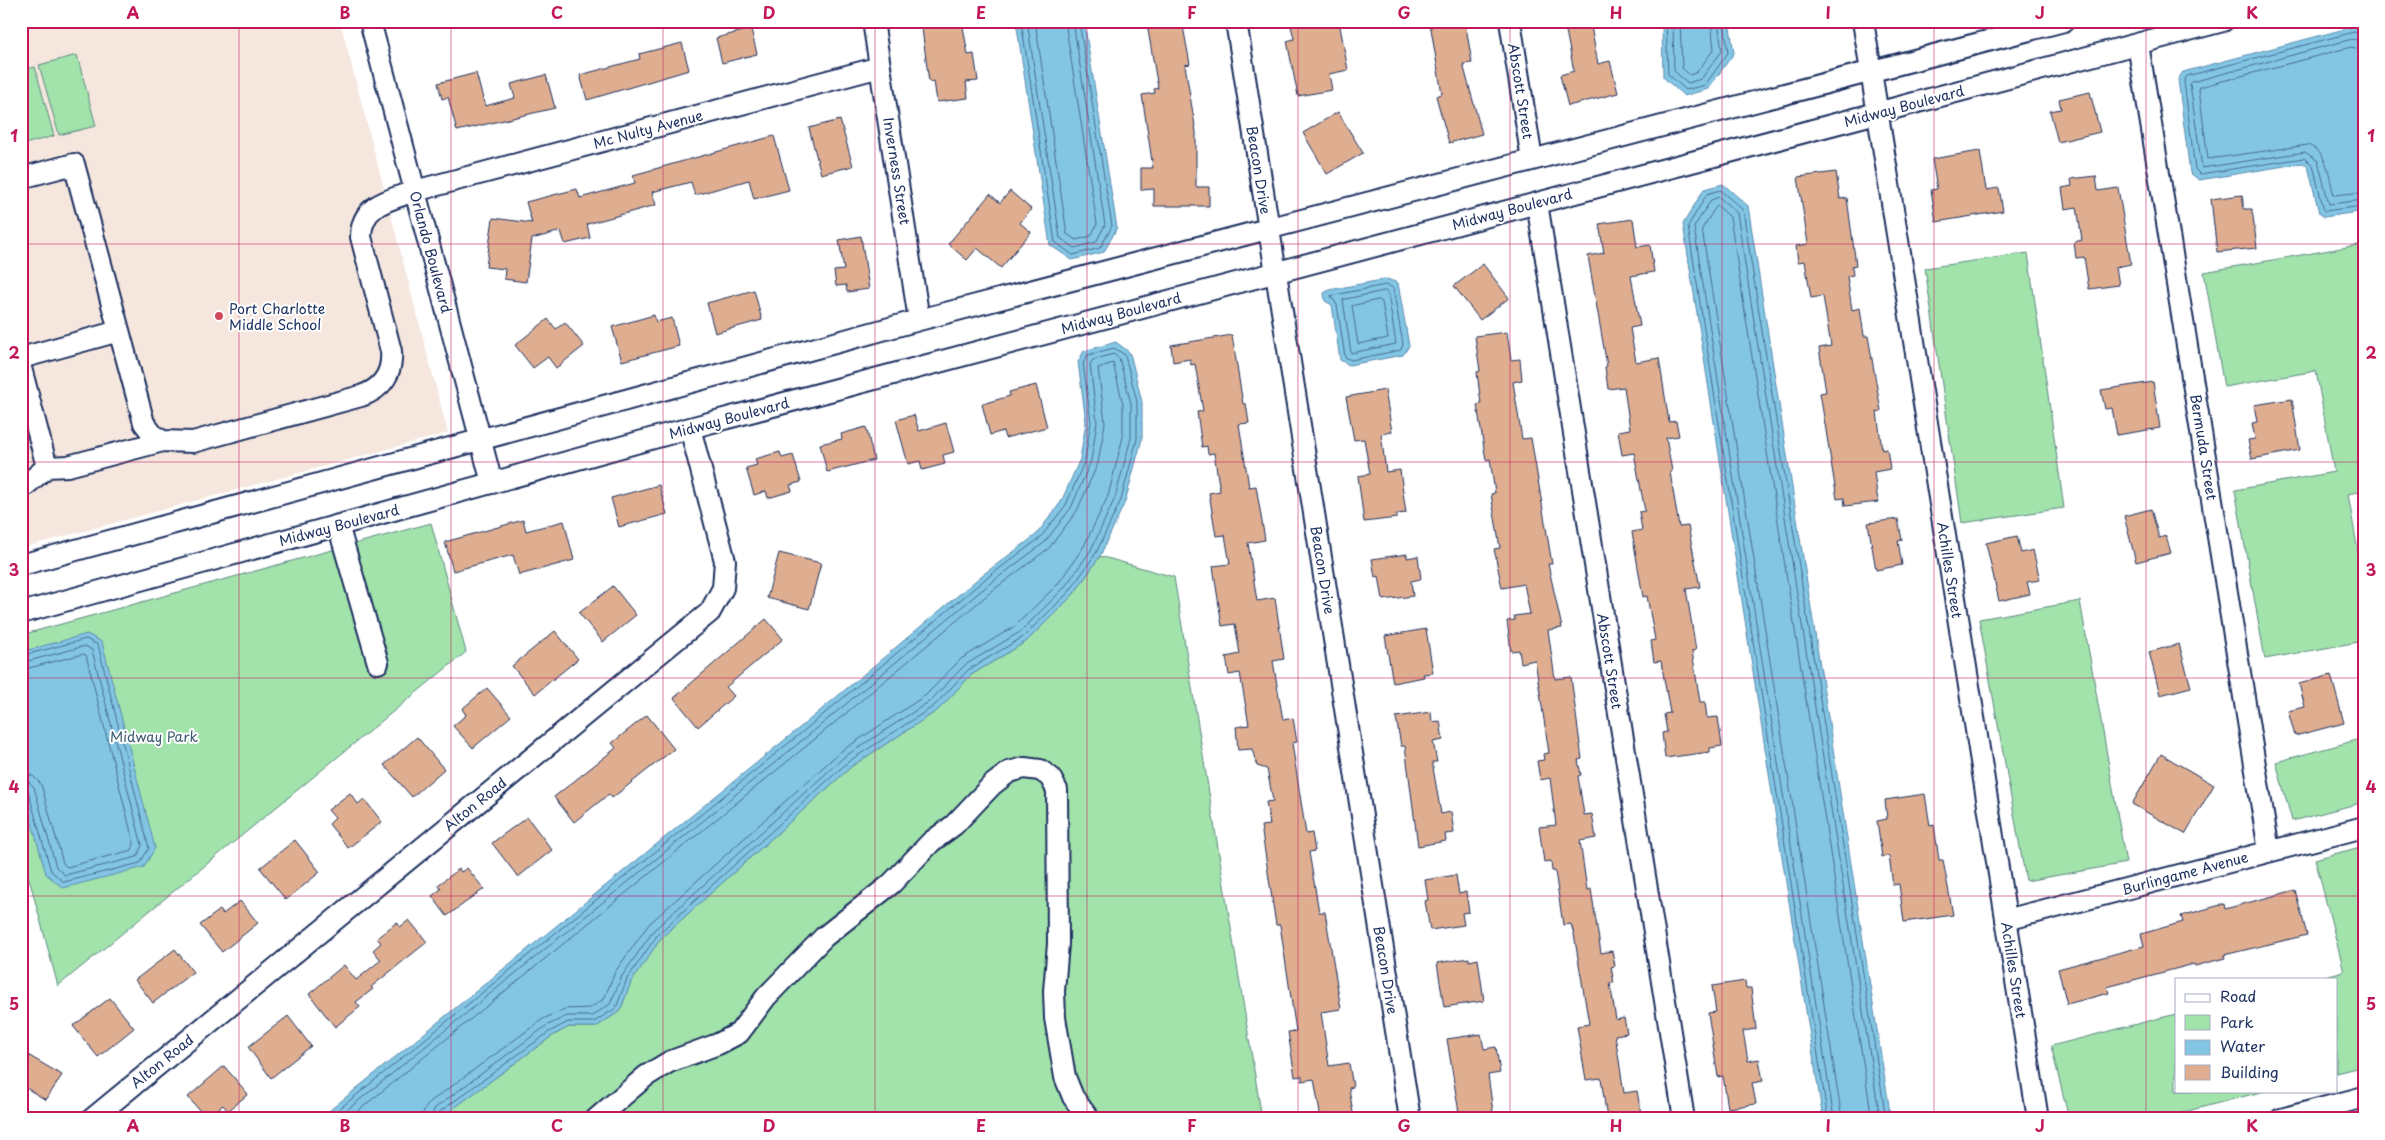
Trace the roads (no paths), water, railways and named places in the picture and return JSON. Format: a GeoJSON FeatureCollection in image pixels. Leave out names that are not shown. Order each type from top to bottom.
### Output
{"type":"FeatureCollection","features":[{"type":"Feature","properties":{"kind":"street","name":"Orlando Boulevard"},"geometry":{"type":"LineString","coordinates":[[370,21],[492,483]]}},
{"type":"Feature","properties":{"kind":"street","name":"Inverness Street"},"geometry":{"type":"LineString","coordinates":[[873,21],[919,320]]}},
{"type":"Feature","properties":{"kind":"street","name":"Beacon Drive"},"geometry":{"type":"LineString","coordinates":[[1236,21],[1410,1119]]}},
{"type":"Feature","properties":{"kind":"street","name":"Abscott Street"},"geometry":{"type":"LineString","coordinates":[[1510,21],[1532,160]]}},
{"type":"Feature","properties":{"kind":"street","name":"Achilles Street"},"geometry":{"type":"LineString","coordinates":[[1863,21],[2038,1119]]}},
{"type":"Feature","properties":{"kind":"street"},"geometry":{"type":"LineString","coordinates":[[21,565],[919,320],[1871,73],[2064,21]]}},
{"type":"Feature","properties":{"kind":"street","name":"Midway Boulevard"},"geometry":{"type":"LineString","coordinates":[[21,613],[690,428],[2222,21]]}},
{"type":"Feature","properties":{"kind":"street","name":"Bermuda Street"},"geometry":{"type":"LineString","coordinates":[[2138,44],[2269,851]]}},
{"type":"Feature","properties":{"kind":"street","name":"Mc Nulty Avenue"},"geometry":{"type":"LineString","coordinates":[[47,467],[68,466],[163,441],[193,442],[361,396],[381,384],[391,366],[391,351],[361,237],[362,227],[368,214],[376,206],[415,191],[880,67]]}},
{"type":"Feature","properties":{"kind":"street"},"geometry":{"type":"LineString","coordinates":[[21,178],[74,164],[142,416],[148,429],[163,441]]}},
{"type":"Feature","properties":{"kind":"street","name":"Abscott Street"},"geometry":{"type":"LineString","coordinates":[[1537,203],[1684,1119]]}},
{"type":"Feature","properties":{"kind":"street"},"geometry":{"type":"LineString","coordinates":[[21,358],[119,331]]}},
{"type":"Feature","properties":{"kind":"street"},"geometry":{"type":"LineString","coordinates":[[21,368],[47,467],[21,489]]}},
{"type":"Feature","properties":{"kind":"street","name":"Alton Road"},"geometry":{"type":"LineString","coordinates":[[92,1119],[710,612],[723,588],[725,561],[690,428]]}},
{"type":"Feature","properties":{"kind":"street"},"geometry":{"type":"LineString","coordinates":[[338,525],[378,663]]}},
{"type":"Feature","properties":{"kind":"street"},"geometry":{"type":"LineString","coordinates":[[596,1119],[646,1076],[669,1062],[718,1044],[739,1033],[766,997],[824,938],[891,884],[931,842],[954,825],[971,809],[992,785],[1009,772],[1024,768],[1040,770],[1050,777],[1057,790],[1058,934],[1055,1018],[1065,1078],[1073,1097],[1089,1119]]}},
{"type":"Feature","properties":{"kind":"street","name":"Burlingame Avenue"},"geometry":{"type":"LineString","coordinates":[[2006,920],[2364,827]]}},
{"type":"Feature","properties":{"kind":"street"},"geometry":{"type":"LineString","coordinates":[[2281,1119],[2364,1097]]}},
{"type":"Feature","properties":{"kind":"water"},"geometry":{"type":"Polygon","coordinates":[[[1016,21],[1084,21],[1117,228],[1104,252],[1072,260],[1050,245],[1016,21]]]}},
{"type":"Feature","properties":{"kind":"water"},"geometry":{"type":"Polygon","coordinates":[[[1662,21],[1729,21],[1734,53],[1708,89],[1684,96],[1663,77],[1662,21]]]}},
{"type":"Feature","properties":{"kind":"water"},"geometry":{"type":"Polygon","coordinates":[[[2356,26],[2364,32],[2364,211],[2324,217],[2319,213],[2308,166],[2303,163],[2199,180],[2190,173],[2178,79],[2183,72],[2356,26]]]}},
{"type":"Feature","properties":{"kind":"water"},"geometry":{"type":"Polygon","coordinates":[[[1723,184],[1748,206],[1891,1119],[1823,1119],[1683,224],[1704,189],[1723,184]]]}},
{"type":"Feature","properties":{"kind":"water"},"geometry":{"type":"Polygon","coordinates":[[[1387,279],[1398,283],[1409,346],[1403,355],[1349,365],[1340,360],[1332,305],[1325,301],[1324,293],[1329,290],[1387,279]]]}},
{"type":"Feature","properties":{"kind":"water"},"geometry":{"type":"Polygon","coordinates":[[[1116,342],[1129,352],[1142,402],[1142,439],[1125,502],[1100,556],[1073,595],[1027,641],[971,675],[938,710],[852,766],[661,938],[631,982],[620,1011],[596,1027],[569,1027],[552,1036],[439,1119],[319,1119],[803,725],[981,576],[1036,535],[1061,502],[1080,459],[1086,422],[1078,362],[1084,351],[1116,342]]]}},
{"type":"Feature","properties":{"kind":"water"},"geometry":{"type":"Polygon","coordinates":[[[87,634],[102,642],[155,848],[144,867],[63,888],[46,874],[21,783],[21,652],[87,634]]]}},
{"type":"Feature","properties":{"kind":"place","name":"Port Charlotte Middle School"},"geometry":{"type":"Point","coordinates":[219,316]}},
{"type":"Feature","properties":{"kind":"park label","name":"Midway Park"},"geometry":{"type":"Point","coordinates":[154,736]}}]}
